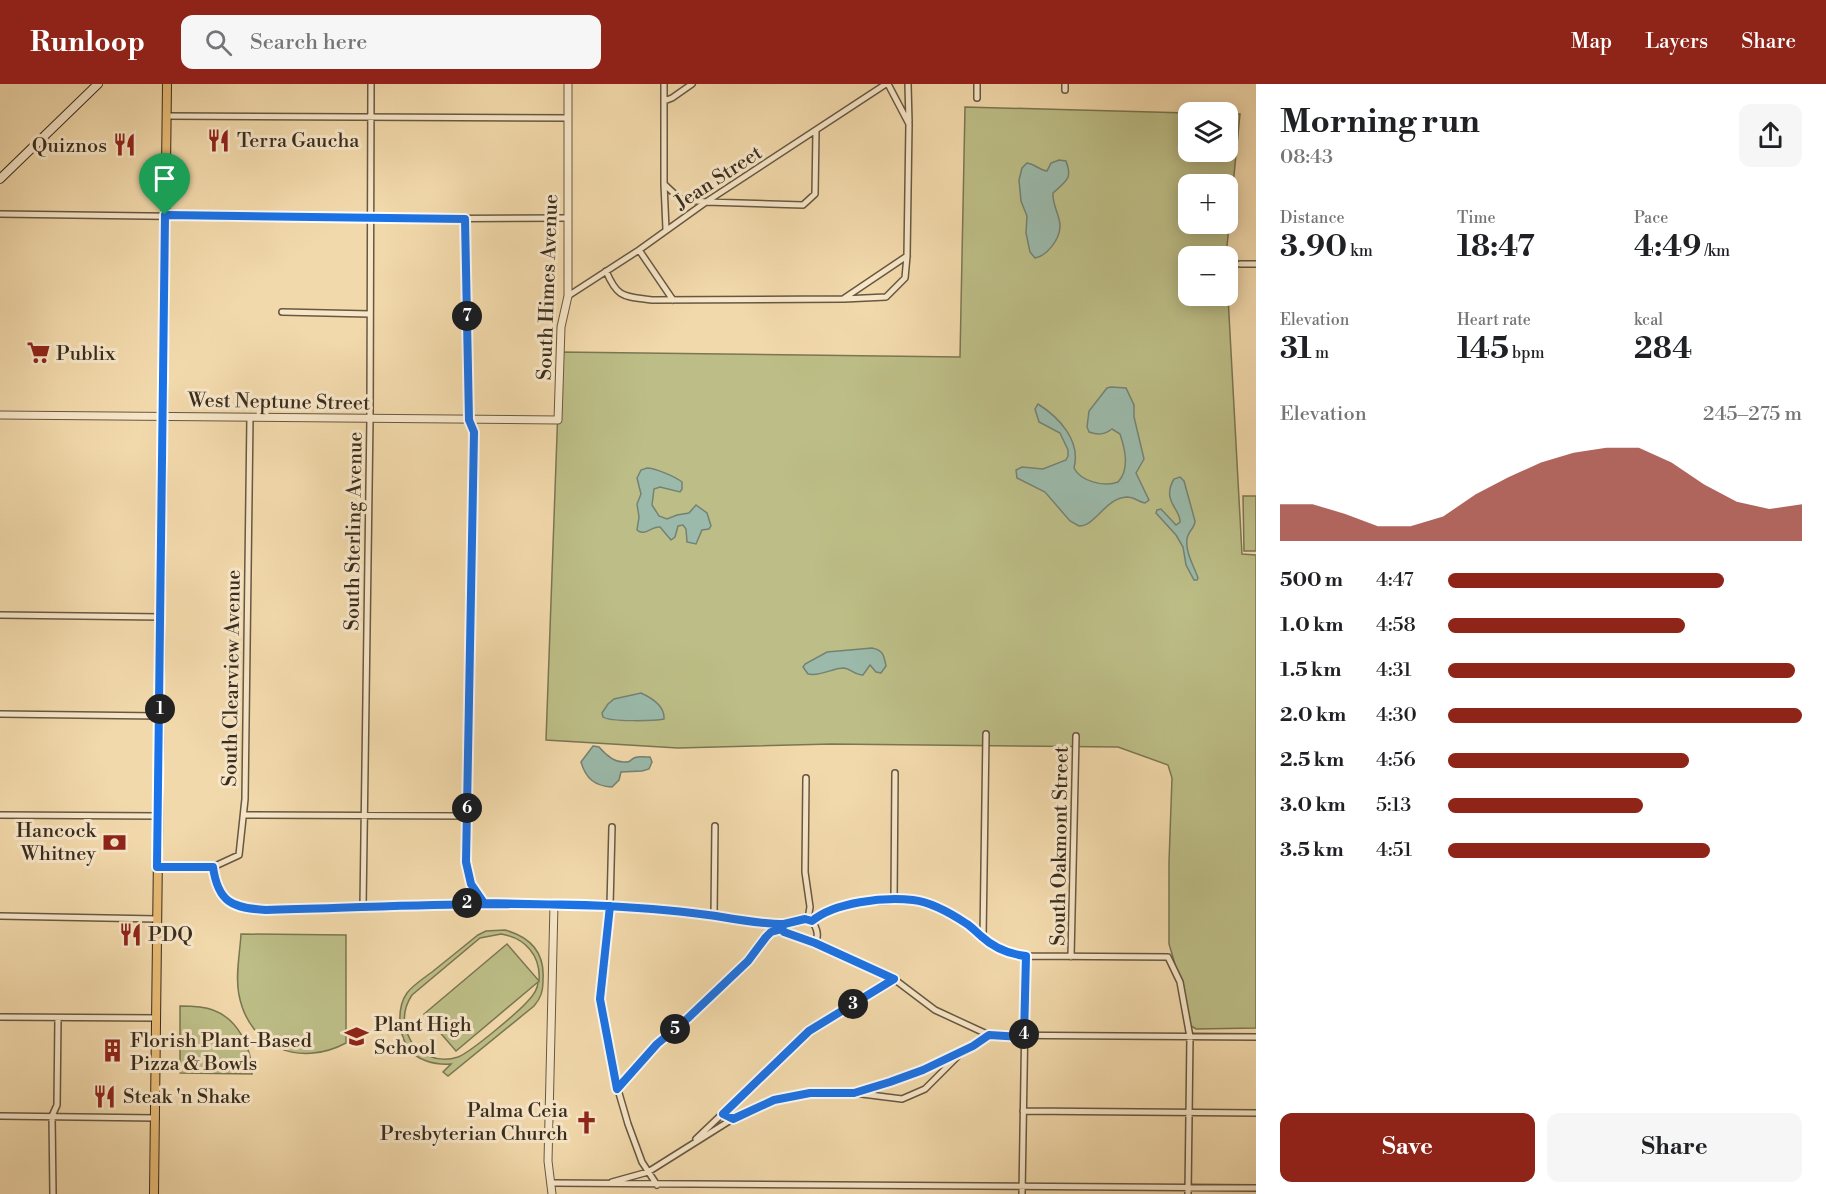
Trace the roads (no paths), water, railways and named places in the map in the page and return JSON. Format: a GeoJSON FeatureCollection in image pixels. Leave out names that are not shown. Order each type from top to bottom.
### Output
{"type":"FeatureCollection","features":[{"type":"Feature","properties":{"kind":"main road"},"geometry":{"type":"LineString","coordinates":[[0,179],[98,84]]}},
{"type":"Feature","properties":{"kind":"main road"},"geometry":{"type":"LineString","coordinates":[[154,1194],[158,1018],[157,867],[167,84]]}},
{"type":"Feature","properties":{"kind":"street","name":"South Sterling Avenue"},"geometry":{"type":"LineString","coordinates":[[363,907],[370,419],[371,84]]}},
{"type":"Feature","properties":{"kind":"street","name":"South Himes Avenue"},"geometry":{"type":"LineString","coordinates":[[558,420],[561,327],[568,296],[568,84]]}},
{"type":"Feature","properties":{"kind":"street"},"geometry":{"type":"LineString","coordinates":[[664,84],[666,230]]}},
{"type":"Feature","properties":{"kind":"street"},"geometry":{"type":"LineString","coordinates":[[664,100],[672,98],[692,84]]}},
{"type":"Feature","properties":{"kind":"street"},"geometry":{"type":"LineString","coordinates":[[887,84],[909,124]]}},
{"type":"Feature","properties":{"kind":"street","name":"Jean Street"},"geometry":{"type":"LineString","coordinates":[[568,296],[639,250],[706,202],[887,84]]}},
{"type":"Feature","properties":{"kind":"street"},"geometry":{"type":"LineString","coordinates":[[606,271],[612,284],[622,296],[652,300],[886,297],[904,278],[907,256],[908,84]]}},
{"type":"Feature","properties":{"kind":"street"},"geometry":{"type":"LineString","coordinates":[[977,84],[977,98]]}},
{"type":"Feature","properties":{"kind":"street"},"geometry":{"type":"LineString","coordinates":[[167,116],[568,118]]}},
{"type":"Feature","properties":{"kind":"street"},"geometry":{"type":"LineString","coordinates":[[664,184],[680,199],[803,205],[815,194],[816,131]]}},
{"type":"Feature","properties":{"kind":"street"},"geometry":{"type":"LineString","coordinates":[[0,214],[371,219],[568,218]]}},
{"type":"Feature","properties":{"kind":"street"},"geometry":{"type":"LineString","coordinates":[[465,219],[469,420],[474,432],[466,862],[471,884],[484,903]]}},
{"type":"Feature","properties":{"kind":"street"},"geometry":{"type":"LineString","coordinates":[[639,250],[673,300]]}},
{"type":"Feature","properties":{"kind":"street"},"geometry":{"type":"LineString","coordinates":[[843,299],[907,256]]}},
{"type":"Feature","properties":{"kind":"street"},"geometry":{"type":"LineString","coordinates":[[1240,264],[1256,264]]}},
{"type":"Feature","properties":{"kind":"street"},"geometry":{"type":"LineString","coordinates":[[282,312],[370,314]]}},
{"type":"Feature","properties":{"kind":"street","name":"West Neptune Street"},"geometry":{"type":"LineString","coordinates":[[0,415],[558,420]]}},
{"type":"Feature","properties":{"kind":"street","name":"South Clearview Avenue"},"geometry":{"type":"LineString","coordinates":[[157,867],[213,867],[239,855],[244,815],[250,417]]}},
{"type":"Feature","properties":{"kind":"street"},"geometry":{"type":"LineString","coordinates":[[0,615],[161,617]]}},
{"type":"Feature","properties":{"kind":"street"},"geometry":{"type":"LineString","coordinates":[[0,714],[159,716]]}},
{"type":"Feature","properties":{"kind":"street"},"geometry":{"type":"LineString","coordinates":[[983,938],[986,734]]}},
{"type":"Feature","properties":{"kind":"street","name":"South Oakmont Street"},"geometry":{"type":"LineString","coordinates":[[1071,957],[1076,736]]}},
{"type":"Feature","properties":{"kind":"street"},"geometry":{"type":"LineString","coordinates":[[894,900],[895,773]]}},
{"type":"Feature","properties":{"kind":"street"},"geometry":{"type":"LineString","coordinates":[[806,778],[805,872],[810,920],[818,936],[815,943]]}},
{"type":"Feature","properties":{"kind":"street"},"geometry":{"type":"LineString","coordinates":[[0,815],[158,816]]}},
{"type":"Feature","properties":{"kind":"street"},"geometry":{"type":"LineString","coordinates":[[244,815],[467,816]]}},
{"type":"Feature","properties":{"kind":"street"},"geometry":{"type":"LineString","coordinates":[[714,916],[715,826]]}},
{"type":"Feature","properties":{"kind":"street"},"geometry":{"type":"LineString","coordinates":[[612,827],[610,906],[600,999],[617,1089],[642,1162],[657,1185]]}},
{"type":"Feature","properties":{"kind":"street"},"geometry":{"type":"LineString","coordinates":[[213,867],[215,880],[222,896],[232,905],[246,909],[484,903],[554,904],[610,906],[714,916],[783,926]]}},
{"type":"Feature","properties":{"kind":"street"},"geometry":{"type":"LineString","coordinates":[[617,1089],[657,1044],[748,961],[771,932],[783,926],[810,920],[848,903],[914,900],[933,906],[969,925],[983,938],[1010,954],[1071,957],[1168,957],[1180,982],[1190,1037],[1188,1191]]}},
{"type":"Feature","properties":{"kind":"street"},"geometry":{"type":"LineString","coordinates":[[552,1194],[548,1161],[554,904]]}},
{"type":"Feature","properties":{"kind":"street"},"geometry":{"type":"LineString","coordinates":[[0,916],[157,919]]}},
{"type":"Feature","properties":{"kind":"street"},"geometry":{"type":"LineString","coordinates":[[783,926],[784,932],[815,943],[894,979],[935,1010],[989,1035],[1256,1037]]}},
{"type":"Feature","properties":{"kind":"street"},"geometry":{"type":"LineString","coordinates":[[1022,1194],[1026,956]]}},
{"type":"Feature","properties":{"kind":"street"},"geometry":{"type":"LineString","coordinates":[[687,1148],[809,1031],[894,979]]}},
{"type":"Feature","properties":{"kind":"street"},"geometry":{"type":"LineString","coordinates":[[0,1017],[158,1018]]}},
{"type":"Feature","properties":{"kind":"street"},"geometry":{"type":"LineString","coordinates":[[53,1194],[52,1116],[57,1105],[58,1018]]}},
{"type":"Feature","properties":{"kind":"street"},"geometry":{"type":"LineString","coordinates":[[854,1093],[923,1070],[989,1035]]}},
{"type":"Feature","properties":{"kind":"street"},"geometry":{"type":"LineString","coordinates":[[608,1183],[648,1172],[733,1119],[774,1100],[810,1093],[854,1093],[902,1099],[925,1089],[964,1050]]}},
{"type":"Feature","properties":{"kind":"street"},"geometry":{"type":"LineString","coordinates":[[1023,1111],[1256,1113]]}},
{"type":"Feature","properties":{"kind":"street"},"geometry":{"type":"LineString","coordinates":[[723,1114],[733,1119]]}},
{"type":"Feature","properties":{"kind":"street"},"geometry":{"type":"LineString","coordinates":[[0,1116],[156,1118]]}},
{"type":"Feature","properties":{"kind":"street"},"geometry":{"type":"LineString","coordinates":[[552,1183],[1022,1187],[1188,1191],[1256,1188]]}},
{"type":"Feature","properties":{"kind":"street"},"geometry":{"type":"LineString","coordinates":[[691,1185],[691,1194]]}},
{"type":"Feature","properties":{"kind":"street"},"geometry":{"type":"LineString","coordinates":[[856,1186],[856,1194]]}},
{"type":"Feature","properties":{"kind":"place","name":"Terra Gaucha"},"geometry":{"type":"Point","coordinates":[219,140]}},
{"type":"Feature","properties":{"kind":"place","name":"Quiznos"},"geometry":{"type":"Point","coordinates":[125,145]}},
{"type":"Feature","properties":{"kind":"place","name":"Publix"},"geometry":{"type":"Point","coordinates":[38,353]}},
{"type":"Feature","properties":{"kind":"place","name":"Hancock Whitney"},"geometry":{"type":"Point","coordinates":[114,842]}},
{"type":"Feature","properties":{"kind":"place","name":"PDQ"},"geometry":{"type":"Point","coordinates":[130,934]}},
{"type":"Feature","properties":{"kind":"place","name":"Plant High School"},"geometry":{"type":"Point","coordinates":[356,1036]}},
{"type":"Feature","properties":{"kind":"place","name":"Florish Plant-Based Pizza & Bowls"},"geometry":{"type":"Point","coordinates":[112,1051]}},
{"type":"Feature","properties":{"kind":"place","name":"Steak 'n Shake"},"geometry":{"type":"Point","coordinates":[105,1096]}},
{"type":"Feature","properties":{"kind":"place","name":"Palma Ceia Presbyterian Church"},"geometry":{"type":"Point","coordinates":[586,1122]}}]}
